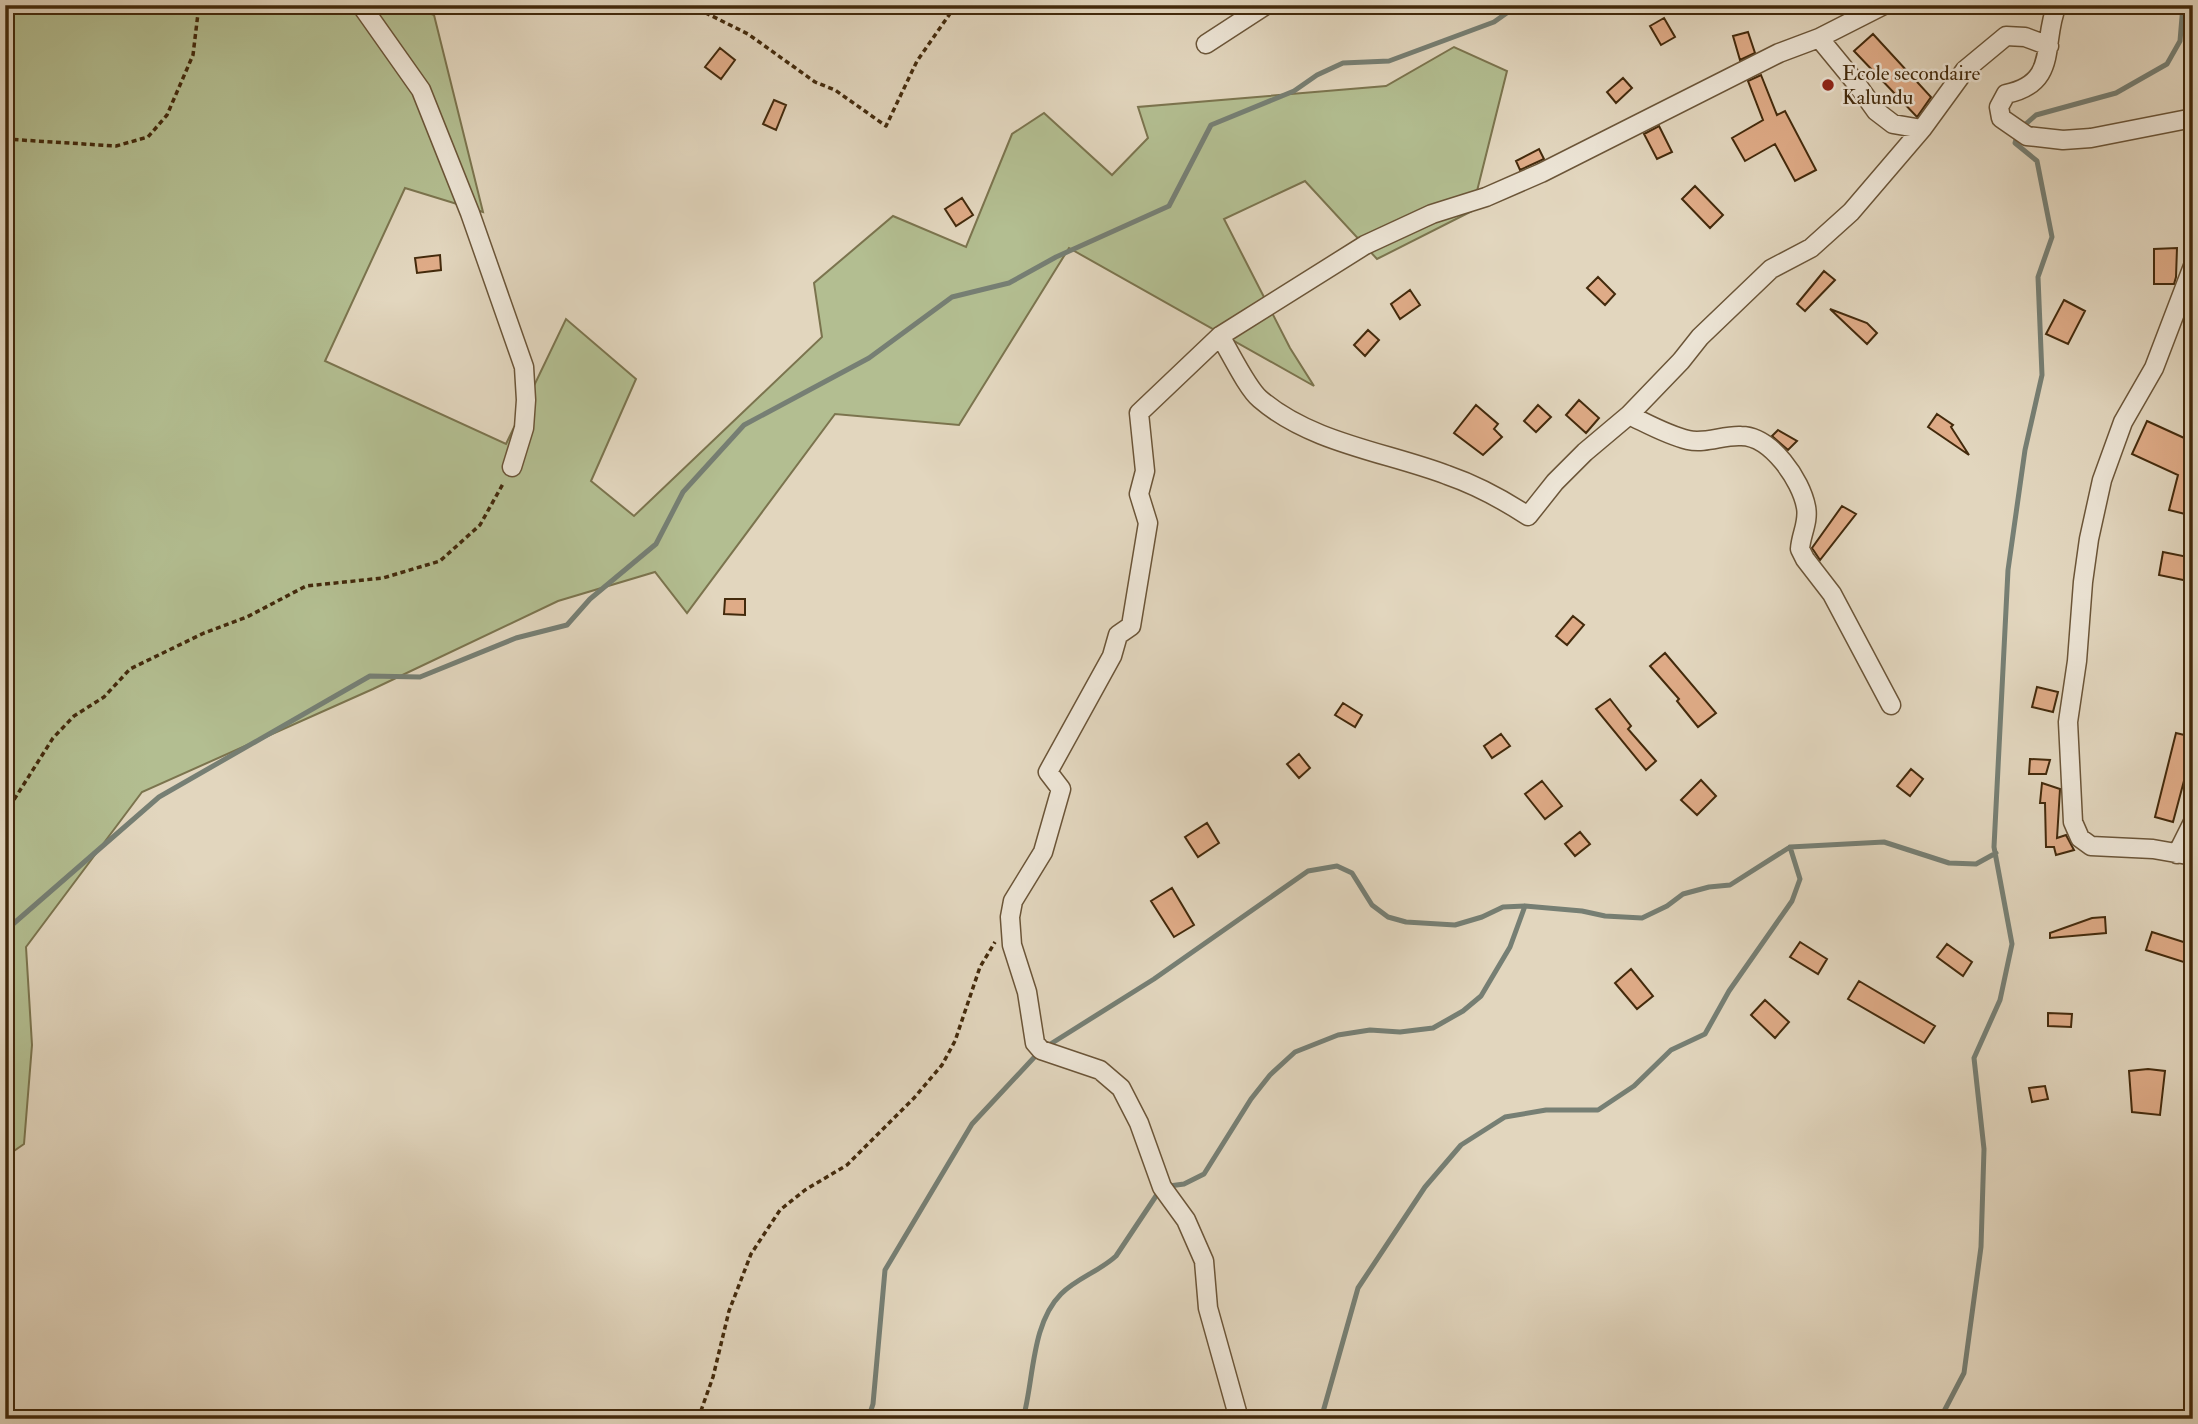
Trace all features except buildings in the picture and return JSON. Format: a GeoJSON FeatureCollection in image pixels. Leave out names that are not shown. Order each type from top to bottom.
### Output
{"type":"FeatureCollection","features":[{"type":"Feature","properties":{"kind":"street"},"geometry":{"type":"LineString","coordinates":[[361,5],[421,90],[470,213],[524,367],[526,400],[523,428],[512,467]]}},
{"type":"Feature","properties":{"kind":"street"},"geometry":{"type":"LineString","coordinates":[[1206,44],[1266,5]]}},
{"type":"Feature","properties":{"kind":"street"},"geometry":{"type":"LineString","coordinates":[[1239,1419],[1208,1308],[1204,1262],[1186,1220],[1162,1187],[1139,1123],[1121,1088],[1100,1070],[1041,1050],[1035,1043],[1027,992],[1012,945],[1010,916],[1013,901],[1043,852],[1061,789],[1048,772],[1112,656],[1118,635],[1131,626],[1148,523],[1139,495],[1145,471],[1139,413],[1220,336],[1365,245],[1432,214],[1486,197],[1541,173],[1767,59],[1819,38],[1884,5]]}},
{"type":"Feature","properties":{"kind":"street"},"geometry":{"type":"LineString","coordinates":[[2057,5],[2053,13],[2049,46],[2039,76],[2021,90],[2006,94],[1999,107],[2001,118],[2027,136],[2063,140],[2091,138],[2193,118]]}},
{"type":"Feature","properties":{"kind":"street"},"geometry":{"type":"LineString","coordinates":[[1220,336],[1258,397],[1287,418],[1315,432],[1448,475],[1499,497],[1528,516],[1555,482],[1629,415],[1681,361],[1700,337],[1771,269],[1811,248],[1851,212],[1922,129],[1965,70],[2006,36],[2025,37],[2049,46]]}},
{"type":"Feature","properties":{"kind":"street"},"geometry":{"type":"LineString","coordinates":[[1819,38],[1875,111],[1893,124],[1922,129]]}},
{"type":"Feature","properties":{"kind":"street"},"geometry":{"type":"LineString","coordinates":[[2193,266],[2154,368],[2123,422],[2102,480],[2089,539],[2068,722],[2073,822],[2080,838],[2091,846],[2153,849],[2185,855],[2193,822]]}},
{"type":"Feature","properties":{"kind":"street"},"geometry":{"type":"LineString","coordinates":[[1629,415],[1667,433],[1691,440],[1745,435],[1757,439],[1783,462],[1793,475],[1806,506],[1807,521],[1800,549],[1832,594],[1891,705]]}},
{"type":"Feature","properties":{"kind":"path"},"geometry":{"type":"LineString","coordinates":[[5,139],[116,146],[148,137],[167,115],[193,55],[199,5]]}},
{"type":"Feature","properties":{"kind":"path"},"geometry":{"type":"LineString","coordinates":[[690,5],[748,34],[816,82],[835,90],[886,126],[917,61],[956,5]]}},
{"type":"Feature","properties":{"kind":"path"},"geometry":{"type":"LineString","coordinates":[[5,814],[53,738],[74,716],[104,697],[130,669],[204,633],[247,617],[306,586],[383,578],[440,561],[480,525],[512,467]]}},
{"type":"Feature","properties":{"kind":"path"},"geometry":{"type":"LineString","coordinates":[[698,1419],[713,1377],[729,1311],[751,1254],[780,1210],[805,1190],[847,1165],[914,1098],[942,1065],[955,1041],[980,967],[1010,916]]}},
{"type":"Feature","properties":{"kind":"green space"},"geometry":{"type":"Polygon","coordinates":[[[5,5],[408,5],[434,15],[483,212],[405,188],[325,361],[506,444],[566,319],[636,379],[591,481],[634,516],[822,337],[814,283],[893,216],[966,247],[1012,134],[1044,113],[1112,175],[1148,138],[1138,107],[1386,86],[1454,47],[1507,71],[1472,211],[1377,259],[1305,181],[1224,219],[1290,348],[1314,386],[1069,248],[959,425],[835,414],[687,613],[655,572],[558,601],[373,689],[142,792],[26,947],[32,1045],[24,1144],[5,1157],[5,5]]]}},
{"type":"Feature","properties":{"kind":"waterway"},"geometry":{"type":"LineString","coordinates":[[5,931],[159,797],[370,676],[420,677],[516,638],[567,625],[590,599],[656,544],[683,492],[744,425],[869,358],[952,297],[1009,283],[1056,257],[1169,206],[1211,125],[1294,91],[1317,75],[1343,63],[1389,61],[1494,22],[1518,5]]}},
{"type":"Feature","properties":{"kind":"waterway"},"geometry":{"type":"LineString","coordinates":[[1940,1419],[1964,1373],[1981,1247],[1984,1149],[1974,1058],[2000,1000],[2012,944],[1994,847],[2008,570],[2025,450],[2042,375],[2038,277],[2052,237],[2037,161],[2015,143],[2019,130],[2036,115],[2116,93],[2167,64],[2180,41],[2183,5]]}},
{"type":"Feature","properties":{"kind":"waterway"},"geometry":{"type":"LineString","coordinates":[[868,1419],[873,1404],[885,1270],[972,1124],[1041,1050],[1154,979],[1308,871],[1337,866],[1352,873],[1372,905],[1388,917],[1406,922],[1455,925],[1503,907],[1525,906],[1642,918],[1667,906],[1683,894],[1730,885],[1790,847],[1884,842],[1949,863],[1976,864],[1996,853]]}},
{"type":"Feature","properties":{"kind":"waterway"},"geometry":{"type":"LineString","coordinates":[[1321,1419],[1358,1288],[1425,1187],[1461,1145],[1505,1117],[1546,1110],[1598,1110],[1634,1086],[1671,1050],[1705,1034],[1729,991],[1792,901],[1800,879],[1790,847]]}},
{"type":"Feature","properties":{"kind":"waterway"},"geometry":{"type":"LineString","coordinates":[[1023,1419],[1039,1336],[1051,1306],[1067,1288],[1116,1256],[1162,1187],[1184,1184],[1204,1174],[1251,1099],[1270,1075],[1295,1052],[1338,1035],[1370,1030],[1400,1032],[1433,1028],[1463,1011],[1481,996],[1510,947],[1525,906]]}},
{"type":"Feature","properties":{"kind":"place","name":"Ecole secondaire Kalundu"},"geometry":{"type":"Point","coordinates":[1828,85]}}]}
